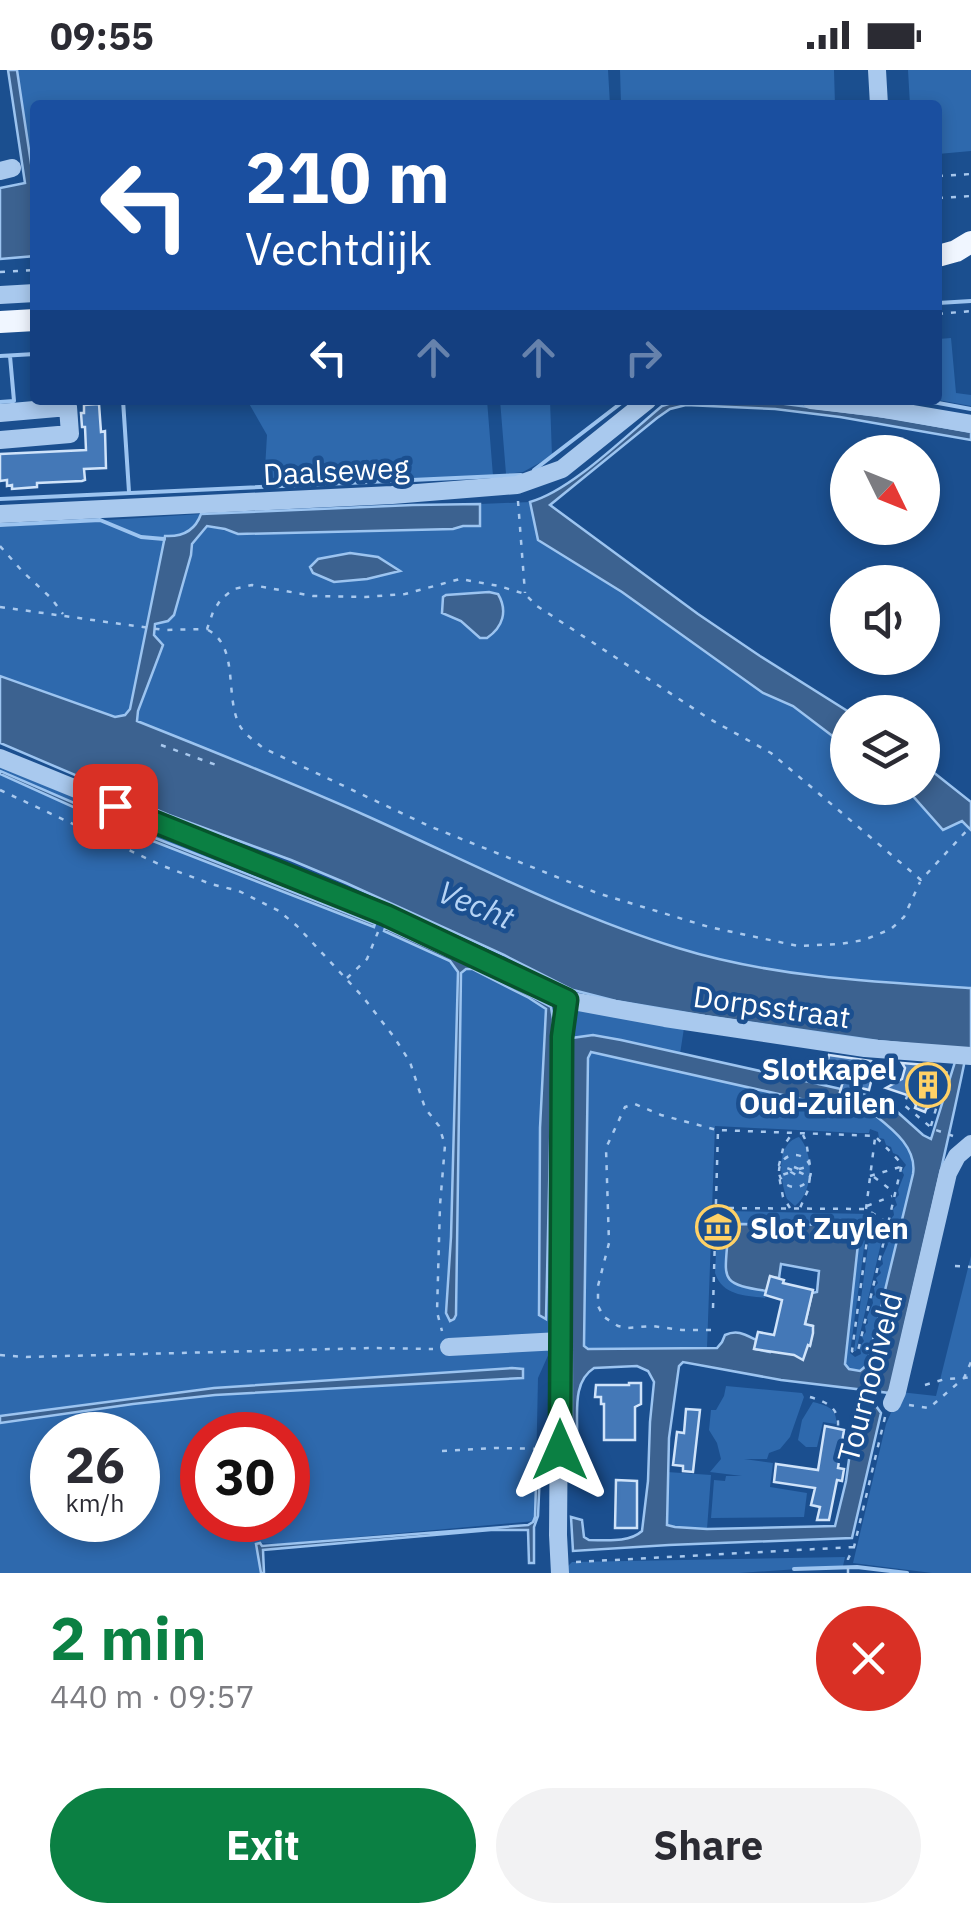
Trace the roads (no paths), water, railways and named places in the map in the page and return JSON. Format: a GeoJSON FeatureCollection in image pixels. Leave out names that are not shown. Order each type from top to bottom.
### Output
{"type":"FeatureCollection","features":[{"type":"Feature","properties":{"kind":"main road"},"geometry":{"type":"LineString","coordinates":[[942,255],[971,242]]}},
{"type":"Feature","properties":{"kind":"main road"},"geometry":{"type":"LineString","coordinates":[[942,266],[971,254]]}},
{"type":"Feature","properties":{"kind":"main road"},"geometry":{"type":"LineString","coordinates":[[0,322],[30,320]]}},
{"type":"Feature","properties":{"kind":"street"},"geometry":{"type":"LineString","coordinates":[[877,70],[878,100]]}},
{"type":"Feature","properties":{"kind":"street"},"geometry":{"type":"LineString","coordinates":[[0,295],[30,293]]}},
{"type":"Feature","properties":{"kind":"street","name":"Daalseweg"},"geometry":{"type":"LineString","coordinates":[[0,514],[392,495],[516,485],[562,469],[642,405]]}},
{"type":"Feature","properties":{"kind":"street"},"geometry":{"type":"LineString","coordinates":[[855,405],[971,424]]}},
{"type":"Feature","properties":{"kind":"street"},"geometry":{"type":"LineString","coordinates":[[0,412],[68,408],[70,434],[0,440]]}},
{"type":"Feature","properties":{"kind":"street","name":"Dorpsstraat"},"geometry":{"type":"LineString","coordinates":[[0,758],[386,915],[567,1000],[810,1040],[959,1056]]}},
{"type":"Feature","properties":{"kind":"street"},"geometry":{"type":"LineString","coordinates":[[561,1568],[558,1535],[562,1037],[567,1000]]}},
{"type":"Feature","properties":{"kind":"street","name":"Tournooiveld"},"geometry":{"type":"LineString","coordinates":[[892,1403],[948,1172],[957,1156],[971,1144]]}},
{"type":"Feature","properties":{"kind":"street"},"geometry":{"type":"LineString","coordinates":[[449,1347],[560,1341]]}},
{"type":"Feature","properties":{"kind":"water"},"geometry":{"type":"Polygon","coordinates":[[[8,70],[17,70],[30,157],[30,256],[0,259],[0,188],[25,183],[8,70]]]}},
{"type":"Feature","properties":{"kind":"water"},"geometry":{"type":"Polygon","coordinates":[[[686,405],[657,418],[550,505],[698,614],[830,700],[830,734],[793,706],[763,693],[622,592],[538,540],[530,502],[563,486],[662,406],[686,405]]]}},
{"type":"Feature","properties":{"kind":"water"},"geometry":{"type":"Polygon","coordinates":[[[686,405],[794,405],[971,432],[971,440],[840,417],[686,405]]]}},
{"type":"Feature","properties":{"kind":"water","name":"Vecht"},"geometry":{"type":"Polygon","coordinates":[[[480,504],[480,526],[238,534],[207,526],[192,544],[174,615],[155,624],[154,635],[163,645],[137,721],[340,804],[560,904],[678,948],[786,972],[971,988],[971,1049],[967,1050],[890,1393],[781,1380],[683,1362],[679,1366],[669,1438],[667,1525],[707,1529],[835,1526],[857,1403],[876,1406],[881,1413],[852,1538],[573,1551],[571,1517],[582,1520],[584,1537],[589,1540],[624,1539],[642,1531],[654,1382],[648,1371],[637,1366],[594,1368],[579,1390],[577,1436],[572,1437],[571,1041],[593,1035],[621,1040],[841,1089],[841,1093],[850,1095],[851,1091],[884,1100],[931,1139],[959,1049],[705,1016],[573,990],[346,883],[169,815],[0,743],[0,676],[115,717],[125,715],[130,709],[165,536],[187,532],[201,514],[480,504]],[[591,1052],[584,1346],[717,1348],[725,1335],[734,1333],[756,1340],[755,1349],[770,1352],[810,1345],[813,1326],[805,1324],[812,1293],[817,1292],[819,1271],[781,1264],[779,1278],[770,1277],[767,1291],[732,1282],[726,1270],[728,1235],[741,1224],[849,1225],[859,1235],[845,1364],[860,1371],[867,1365],[913,1174],[908,1149],[876,1116],[591,1052]]]}},
{"type":"Feature","properties":{"kind":"water"},"geometry":{"type":"Polygon","coordinates":[[[350,553],[378,557],[400,571],[334,582],[313,573],[310,567],[318,559],[350,553]]]}},
{"type":"Feature","properties":{"kind":"water"},"geometry":{"type":"Polygon","coordinates":[[[498,594],[503,612],[497,629],[487,638],[480,638],[461,621],[442,613],[446,595],[498,594]]]}},
{"type":"Feature","properties":{"kind":"water"},"geometry":{"type":"Polygon","coordinates":[[[0,771],[155,838],[375,924],[374,927],[122,829],[0,771]]]}},
{"type":"Feature","properties":{"kind":"water"},"geometry":{"type":"Polygon","coordinates":[[[940,777],[971,802],[971,830],[962,821],[943,830],[921,805],[940,805],[940,777]]]}},
{"type":"Feature","properties":{"kind":"water"},"geometry":{"type":"Polygon","coordinates":[[[385,928],[477,967],[551,1007],[546,1319],[539,1315],[540,1128],[546,1009],[472,969],[461,973],[456,1315],[450,1321],[446,1313],[458,972],[450,961],[384,931],[385,928]]]}},
{"type":"Feature","properties":{"kind":"water"},"geometry":{"type":"Polygon","coordinates":[[[523,1369],[523,1378],[215,1395],[77,1412],[31,1412],[214,1388],[523,1369]]]}},
{"type":"Feature","properties":{"kind":"water"},"geometry":{"type":"Polygon","coordinates":[[[30,1412],[30,1419],[0,1423],[0,1416],[30,1412]]]}},
{"type":"Feature","properties":{"kind":"water"},"geometry":{"type":"Polygon","coordinates":[[[539,1449],[534,1563],[529,1563],[528,1530],[491,1530],[263,1550],[261,1573],[256,1544],[260,1543],[262,1546],[528,1525],[535,1517],[539,1449]]]}},
{"type":"Feature","properties":{"kind":"waterway"},"geometry":{"type":"LineString","coordinates":[[942,303],[971,301]]}},
{"type":"Feature","properties":{"kind":"waterway"},"geometry":{"type":"LineString","coordinates":[[0,356],[30,354]]}},
{"type":"Feature","properties":{"kind":"waterway"},"geometry":{"type":"LineString","coordinates":[[0,402],[14,401],[10,356]]}},
{"type":"Feature","properties":{"kind":"waterway"},"geometry":{"type":"LineString","coordinates":[[942,404],[971,409]]}},
{"type":"Feature","properties":{"kind":"waterway"},"geometry":{"type":"LineString","coordinates":[[123,405],[129,492]]}},
{"type":"Feature","properties":{"kind":"waterway"},"geometry":{"type":"LineString","coordinates":[[534,470],[618,405]]}},
{"type":"Feature","properties":{"kind":"waterway"},"geometry":{"type":"LineString","coordinates":[[0,499],[521,475]]}},
{"type":"Feature","properties":{"kind":"waterway"},"geometry":{"type":"LineString","coordinates":[[0,525],[100,520],[141,537],[164,539]]}},
{"type":"Feature","properties":{"kind":"waterway"},"geometry":{"type":"LineString","coordinates":[[794,1569],[857,1567],[907,1573]]}},
{"type":"Feature","properties":{"kind":"place","name":"Slotkapel Oud-Zuilen"},"geometry":{"type":"Point","coordinates":[928,1085]}},
{"type":"Feature","properties":{"kind":"place","name":"Slot Zuylen"},"geometry":{"type":"Point","coordinates":[718,1227]}}]}
